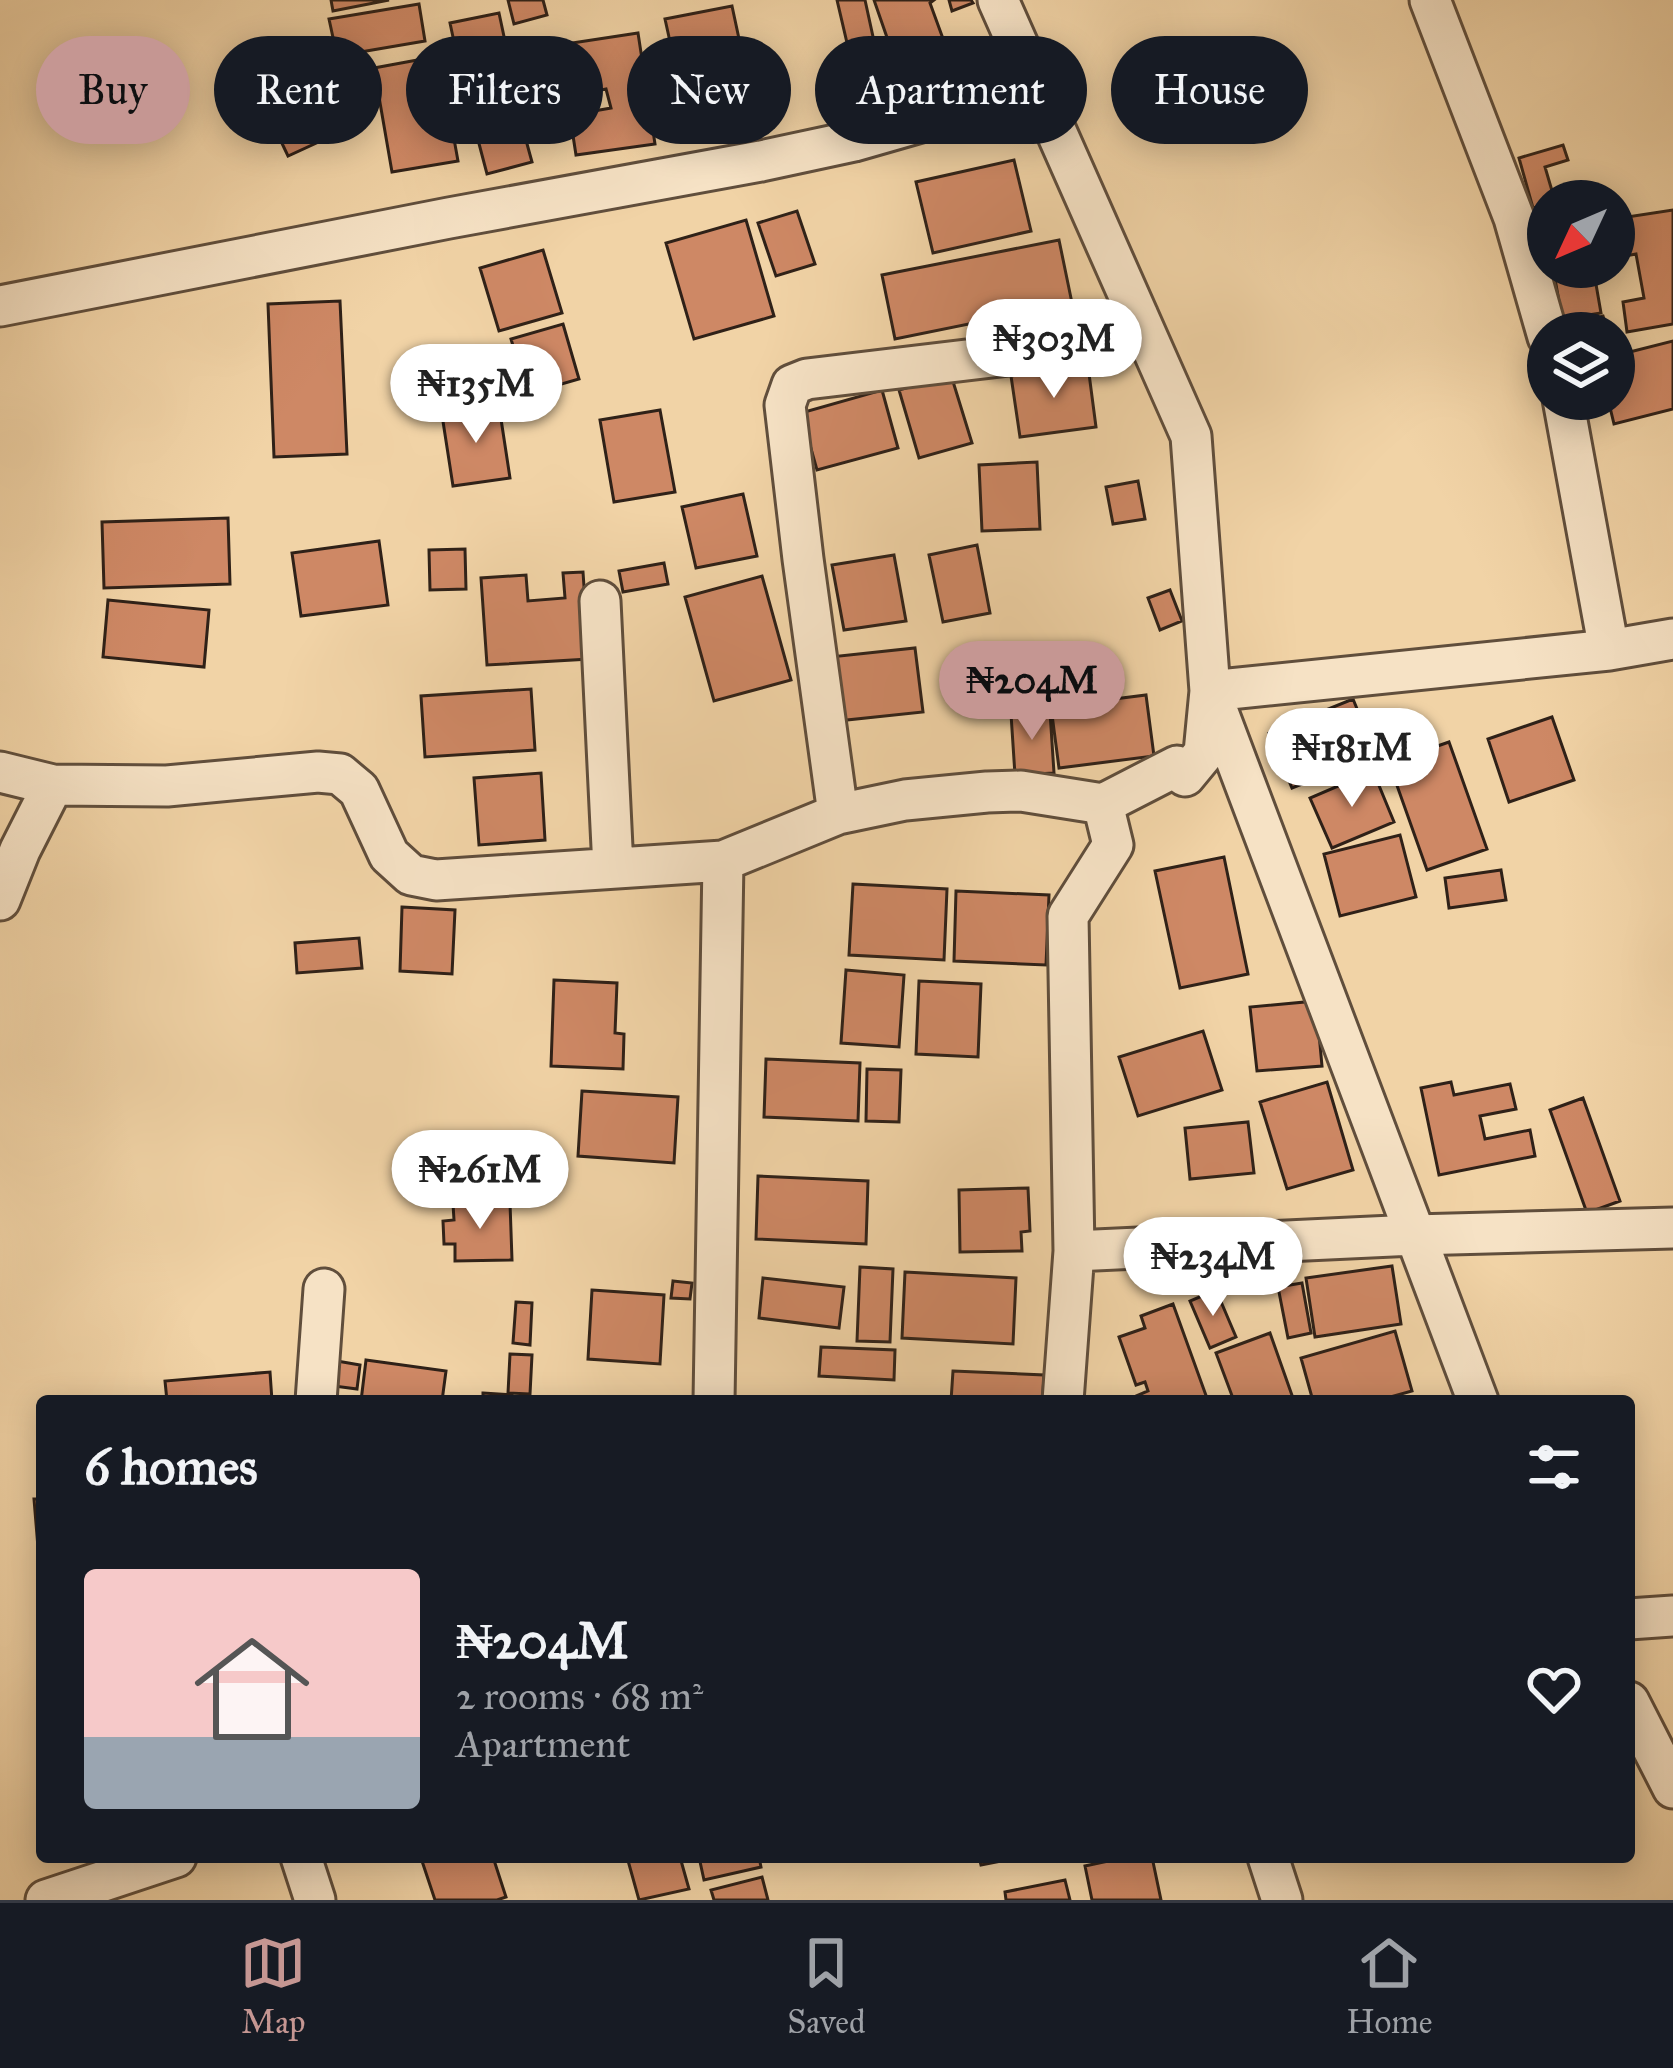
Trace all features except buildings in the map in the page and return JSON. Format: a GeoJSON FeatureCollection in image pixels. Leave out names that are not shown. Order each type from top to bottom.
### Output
{"type":"FeatureCollection","features":[{"type":"Feature","properties":{"kind":"street"},"geometry":{"type":"LineString","coordinates":[[998,0],[1015,36]]}},
{"type":"Feature","properties":{"kind":"street"},"geometry":{"type":"LineString","coordinates":[[1430,0],[1514,218],[1541,312]]}},
{"type":"Feature","properties":{"kind":"street"},"geometry":{"type":"LineString","coordinates":[[0,306],[840,144]]}},
{"type":"Feature","properties":{"kind":"street"},"geometry":{"type":"LineString","coordinates":[[0,772],[52,784],[167,786],[340,774],[359,790],[389,855],[411,875],[436,880],[723,861],[838,814],[904,800],[1021,791],[1103,804],[1177,766],[1185,776],[1204,753],[1210,691],[1190,436],[1063,144]]}},
{"type":"Feature","properties":{"kind":"street"},"geometry":{"type":"LineString","coordinates":[[838,814],[785,405],[792,386],[807,380],[1076,346],[1138,316]]}},
{"type":"Feature","properties":{"kind":"street"},"geometry":{"type":"LineString","coordinates":[[1567,420],[1609,650]]}},
{"type":"Feature","properties":{"kind":"street"},"geometry":{"type":"LineString","coordinates":[[600,601],[613,868]]}},
{"type":"Feature","properties":{"kind":"street"},"geometry":{"type":"LineString","coordinates":[[1210,691],[1673,640]]}},
{"type":"Feature","properties":{"kind":"street"},"geometry":{"type":"LineString","coordinates":[[1210,691],[1476,1395]]}},
{"type":"Feature","properties":{"kind":"street"},"geometry":{"type":"LineString","coordinates":[[0,900],[52,784]]}},
{"type":"Feature","properties":{"kind":"street"},"geometry":{"type":"LineString","coordinates":[[1064,1395],[1074,1251],[1068,916],[1113,844],[1103,804]]}},
{"type":"Feature","properties":{"kind":"street"},"geometry":{"type":"LineString","coordinates":[[713,1395],[723,861]]}},
{"type":"Feature","properties":{"kind":"street"},"geometry":{"type":"LineString","coordinates":[[1074,1251],[1414,1234],[1673,1228]]}},
{"type":"Feature","properties":{"kind":"street"},"geometry":{"type":"LineString","coordinates":[[316,1395],[324,1289]]}},
{"type":"Feature","properties":{"kind":"street"},"geometry":{"type":"LineString","coordinates":[[1635,1618],[1673,1616]]}},
{"type":"Feature","properties":{"kind":"street"},"geometry":{"type":"LineString","coordinates":[[1635,1714],[1673,1788]]}},
{"type":"Feature","properties":{"kind":"street"},"geometry":{"type":"LineString","coordinates":[[46,1900],[158,1863]]}},
{"type":"Feature","properties":{"kind":"street"},"geometry":{"type":"LineString","coordinates":[[303,1863],[314,1900]]}},
{"type":"Feature","properties":{"kind":"street"},"geometry":{"type":"LineString","coordinates":[[1270,1863],[1282,1900]]}}]}
